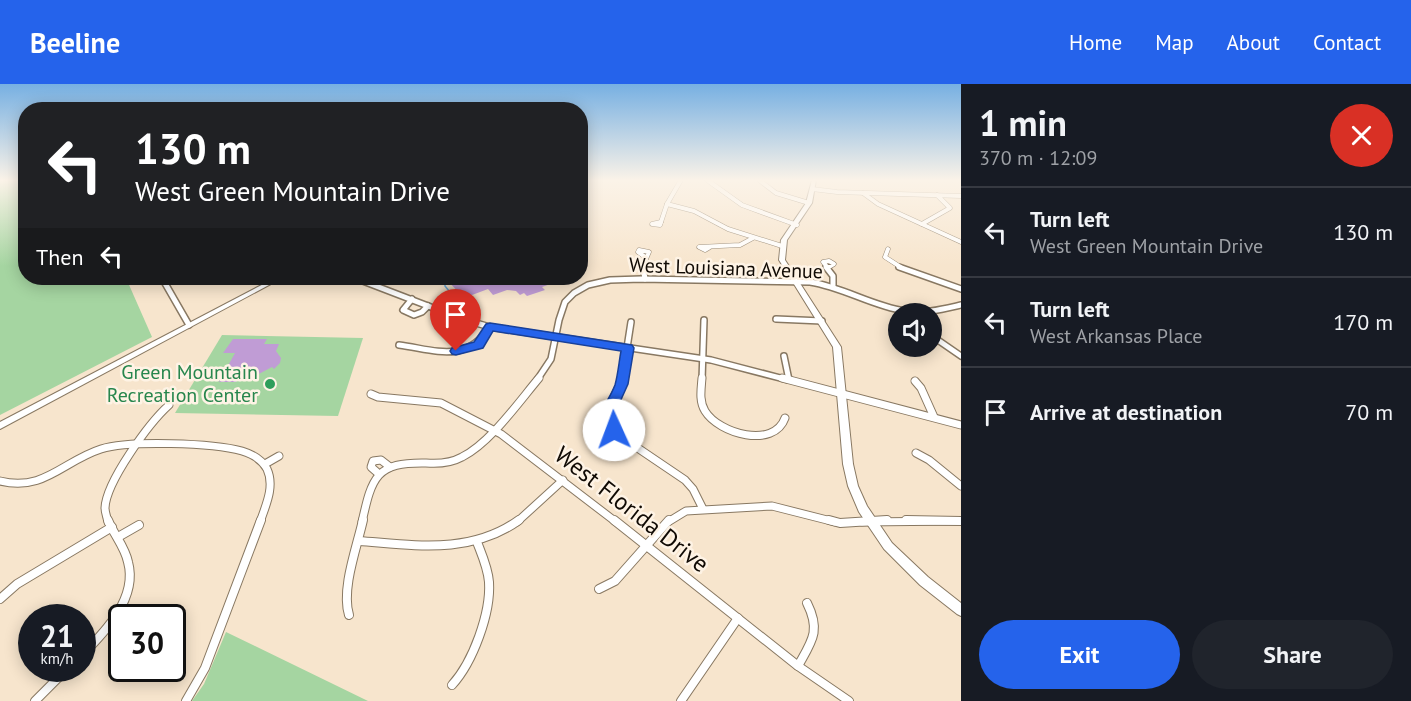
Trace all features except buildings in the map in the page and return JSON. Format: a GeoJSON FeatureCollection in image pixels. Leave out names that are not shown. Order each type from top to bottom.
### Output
{"type":"FeatureCollection","features":[{"type":"Feature","properties":{"kind":"street"},"geometry":{"type":"LineString","coordinates":[[661,222],[665,209]]}},
{"type":"Feature","properties":{"kind":"street"},"geometry":{"type":"LineString","coordinates":[[685,209],[728,229],[783,246]]}},
{"type":"Feature","properties":{"kind":"street"},"geometry":{"type":"LineString","coordinates":[[752,209],[796,225]]}},
{"type":"Feature","properties":{"kind":"street"},"geometry":{"type":"LineString","coordinates":[[806,209],[784,240],[782,260],[822,321],[839,355],[850,478],[859,502],[870,522],[904,563],[961,610]]}},
{"type":"Feature","properties":{"kind":"street"},"geometry":{"type":"LineString","coordinates":[[890,209],[961,242]]}},
{"type":"Feature","properties":{"kind":"street"},"geometry":{"type":"LineString","coordinates":[[922,224],[949,209]]}},
{"type":"Feature","properties":{"kind":"street"},"geometry":{"type":"LineString","coordinates":[[710,247],[747,245],[753,238]]}},
{"type":"Feature","properties":{"kind":"street"},"geometry":{"type":"LineString","coordinates":[[888,249],[886,258],[894,266],[938,279],[961,290]]}},
{"type":"Feature","properties":{"kind":"street"},"geometry":{"type":"LineString","coordinates":[[645,257],[642,269],[645,279]]}},
{"type":"Feature","properties":{"kind":"street"},"geometry":{"type":"LineString","coordinates":[[829,267],[834,278],[833,287]]}},
{"type":"Feature","properties":{"kind":"street","name":"West Louisiana Avenue"},"geometry":{"type":"LineString","coordinates":[[379,474],[371,467],[373,461],[381,460],[390,467],[406,462],[444,463],[458,460],[469,453],[547,368],[555,351],[565,302],[578,290],[600,282],[645,279],[797,282],[833,287],[888,307]]}},
{"type":"Feature","properties":{"kind":"street"},"geometry":{"type":"LineString","coordinates":[[166,285],[189,325]]}},
{"type":"Feature","properties":{"kind":"street"},"geometry":{"type":"LineString","coordinates":[[0,426],[266,285]]}},
{"type":"Feature","properties":{"kind":"street"},"geometry":{"type":"LineString","coordinates":[[373,285],[490,327],[702,358],[961,425]]}},
{"type":"Feature","properties":{"kind":"street"},"geometry":{"type":"LineString","coordinates":[[412,300],[403,310],[414,315],[422,312],[428,306]]}},
{"type":"Feature","properties":{"kind":"street","name":"West Louisiana Avenue"},"geometry":{"type":"LineString","coordinates":[[942,309],[961,305]]}},
{"type":"Feature","properties":{"kind":"street"},"geometry":{"type":"LineString","coordinates":[[776,319],[822,321]]}},
{"type":"Feature","properties":{"kind":"street"},"geometry":{"type":"LineString","coordinates":[[704,320],[702,405],[709,418],[718,425],[737,432],[767,435],[780,430],[785,418]]}},
{"type":"Feature","properties":{"kind":"street"},"geometry":{"type":"LineString","coordinates":[[631,322],[622,384],[609,409],[609,423],[617,434],[685,480],[693,489],[703,509]]}},
{"type":"Feature","properties":{"kind":"street"},"geometry":{"type":"LineString","coordinates":[[399,345],[439,351],[471,351],[482,342],[490,327]]}},
{"type":"Feature","properties":{"kind":"street"},"geometry":{"type":"LineString","coordinates":[[942,343],[961,356]]}},
{"type":"Feature","properties":{"kind":"street"},"geometry":{"type":"LineString","coordinates":[[784,356],[789,380]]}},
{"type":"Feature","properties":{"kind":"street"},"geometry":{"type":"LineString","coordinates":[[915,381],[921,388],[934,417]]}},
{"type":"Feature","properties":{"kind":"street","name":"West Florida Drive"},"geometry":{"type":"LineString","coordinates":[[371,394],[378,397],[441,402],[492,429],[647,545],[798,666],[849,701]]}},
{"type":"Feature","properties":{"kind":"street"},"geometry":{"type":"LineString","coordinates":[[96,640],[106,629],[126,593],[130,577],[129,564],[105,512],[106,500],[158,413],[169,405]]}},
{"type":"Feature","properties":{"kind":"street"},"geometry":{"type":"LineString","coordinates":[[0,482],[19,484],[35,482],[53,475],[94,451],[118,445],[230,449],[245,452],[262,462],[271,481],[267,504],[204,668],[186,701]]}},
{"type":"Feature","properties":{"kind":"street"},"geometry":{"type":"LineString","coordinates":[[916,453],[929,460],[961,486]]}},
{"type":"Feature","properties":{"kind":"street"},"geometry":{"type":"LineString","coordinates":[[262,462],[279,456]]}},
{"type":"Feature","properties":{"kind":"street"},"geometry":{"type":"LineString","coordinates":[[350,615],[346,599],[369,492],[379,474],[390,467]]}},
{"type":"Feature","properties":{"kind":"street"},"geometry":{"type":"LineString","coordinates":[[359,541],[438,545],[477,542],[516,523],[563,480]]}},
{"type":"Feature","properties":{"kind":"street"},"geometry":{"type":"LineString","coordinates":[[599,589],[615,581],[675,515],[686,511],[772,506],[840,523],[891,520],[961,521]]}},
{"type":"Feature","properties":{"kind":"street"},"geometry":{"type":"LineString","coordinates":[[118,537],[139,525]]}},
{"type":"Feature","properties":{"kind":"street"},"geometry":{"type":"LineString","coordinates":[[0,599],[17,584],[112,527]]}},
{"type":"Feature","properties":{"kind":"street"},"geometry":{"type":"LineString","coordinates":[[452,685],[463,675],[468,664],[488,600],[487,573],[477,542]]}},
{"type":"Feature","properties":{"kind":"street"},"geometry":{"type":"LineString","coordinates":[[798,666],[816,634],[817,627],[807,603]]}},
{"type":"Feature","properties":{"kind":"street"},"geometry":{"type":"LineString","coordinates":[[681,701],[738,618]]}},
{"type":"Feature","properties":{"kind":"street"},"geometry":{"type":"LineString","coordinates":[[35,701],[54,682]]}},
{"type":"Feature","properties":{"kind":"green space"},"geometry":{"type":"Polygon","coordinates":[[[0,209],[18,209],[18,285],[129,285],[152,337],[0,415],[0,209]]]}},
{"type":"Feature","properties":{"kind":"green space","name":"Green Mountain Recreation Center"},"geometry":{"type":"Polygon","coordinates":[[[222,335],[363,338],[338,416],[175,413],[222,335]]]}},
{"type":"Feature","properties":{"kind":"green space"},"geometry":{"type":"Polygon","coordinates":[[[226,632],[368,701],[192,701],[204,684],[226,632]]]}},
{"type":"Feature","properties":{"kind":"waterway"},"geometry":{"type":"LineString","coordinates":[[445,285],[458,302],[457,311],[472,317]]}},
{"type":"Feature","properties":{"kind":"place","name":"Green Mountain Recreation Center"},"geometry":{"type":"Point","coordinates":[270,384]}},
{"type":"Feature","properties":{"kind":"route"},"geometry":{"type":"LineString","coordinates":[[456,351],[471,349],[479,345],[490,327],[628,348],[622,384],[608,413],[609,423],[614,430]]}}]}
